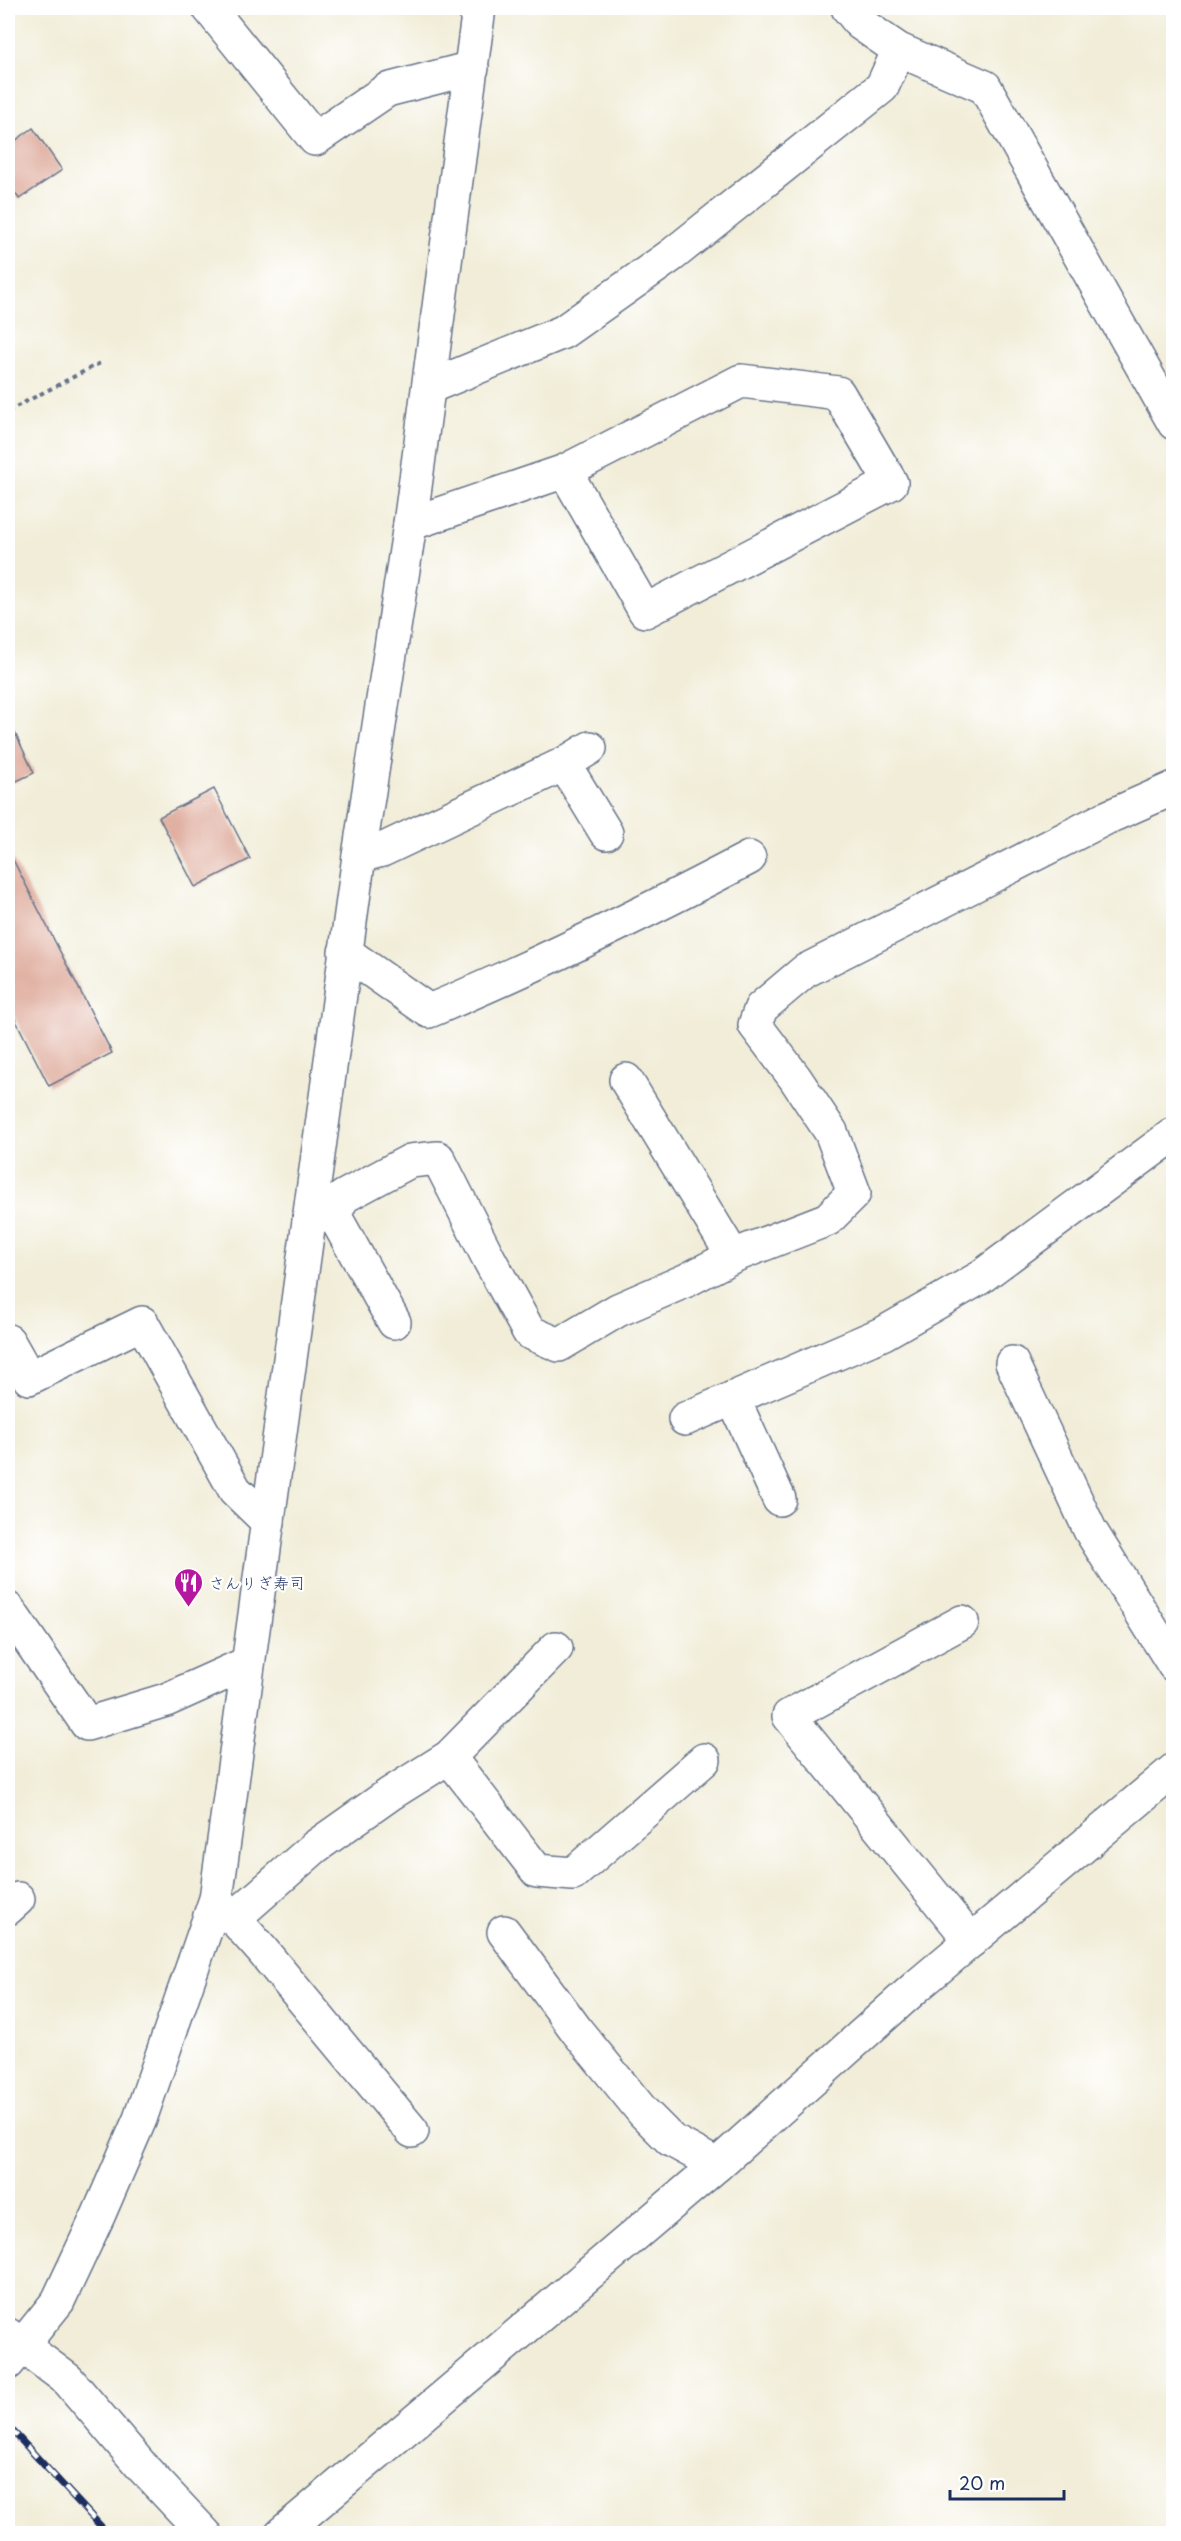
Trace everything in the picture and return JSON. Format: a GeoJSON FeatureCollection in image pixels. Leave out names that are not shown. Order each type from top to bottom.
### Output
{"type":"FeatureCollection","features":[{"type":"Feature","properties":{"kind":"street"},"geometry":{"type":"LineString","coordinates":[[209,8],[315,139],[387,90],[472,68]]}},
{"type":"Feature","properties":{"kind":"street"},"geometry":{"type":"LineString","coordinates":[[205,2534],[144,2469],[68,2380],[12,2348],[58,2301],[140,2119],[224,1909],[248,1663],[345,952],[410,524],[479,8]]}},
{"type":"Feature","properties":{"kind":"street"},"geometry":{"type":"LineString","coordinates":[[848,8],[861,24],[899,50],[985,87],[1173,423]]}},
{"type":"Feature","properties":{"kind":"street"},"geometry":{"type":"LineString","coordinates":[[429,387],[563,332],[672,255],[882,87],[899,50]]}},
{"type":"Feature","properties":{"kind":"street"},"geometry":{"type":"LineString","coordinates":[[410,524],[565,471],[741,381],[838,393],[891,483],[645,611],[565,471]]}},
{"type":"Feature","properties":{"kind":"street"},"geometry":{"type":"LineString","coordinates":[[359,856],[382,850],[577,756],[606,833]]}},
{"type":"Feature","properties":{"kind":"street"},"geometry":{"type":"LineString","coordinates":[[394,1322],[334,1215],[344,1197],[410,1161],[438,1158],[489,1259],[530,1332],[559,1345],[618,1310],[687,1280],[733,1256],[828,1219],[855,1193],[831,1132],[795,1078],[755,1025],[761,1008],[806,971],[1106,818],[1173,788]]}},
{"type":"Feature","properties":{"kind":"street"},"geometry":{"type":"LineString","coordinates":[[345,952],[429,1011],[518,974],[640,916],[749,858]]}},
{"type":"Feature","properties":{"kind":"street"},"geometry":{"type":"LineString","coordinates":[[626,1080],[733,1256]]}},
{"type":"Feature","properties":{"kind":"street"},"geometry":{"type":"LineString","coordinates":[[685,1419],[884,1334],[978,1279],[1173,1134]]}},
{"type":"Feature","properties":{"kind":"street"},"geometry":{"type":"LineString","coordinates":[[8,1341],[29,1378],[142,1323],[235,1490],[268,1522]]}},
{"type":"Feature","properties":{"kind":"street"},"geometry":{"type":"LineString","coordinates":[[1012,1363],[1090,1530],[1173,1665]]}},
{"type":"Feature","properties":{"kind":"street"},"geometry":{"type":"LineString","coordinates":[[733,1398],[779,1499]]}},
{"type":"Feature","properties":{"kind":"street"},"geometry":{"type":"LineString","coordinates":[[8,1609],[87,1724],[166,1700],[248,1663]]}},
{"type":"Feature","properties":{"kind":"street"},"geometry":{"type":"LineString","coordinates":[[962,1622],[789,1716],[971,1941]]}},
{"type":"Feature","properties":{"kind":"street"},"geometry":{"type":"LineString","coordinates":[[224,1909],[390,1794],[449,1757],[556,1648]]}},
{"type":"Feature","properties":{"kind":"street"},"geometry":{"type":"LineString","coordinates":[[449,1757],[537,1870],[573,1874],[704,1760]]}},
{"type":"Feature","properties":{"kind":"street"},"geometry":{"type":"LineString","coordinates":[[281,2534],[717,2164],[917,1986],[1173,1770]]}},
{"type":"Feature","properties":{"kind":"street"},"geometry":{"type":"LineString","coordinates":[[224,1909],[261,1949],[412,2131]]}},
{"type":"Feature","properties":{"kind":"street"},"geometry":{"type":"LineString","coordinates":[[504,1932],[576,2031],[643,2112],[671,2140],[717,2164]]}},
{"type":"Feature","properties":{"kind":"path"},"geometry":{"type":"LineString","coordinates":[[8,411],[100,363]]}},
{"type":"Feature","properties":{"kind":"building"},"geometry":{"type":"Polygon","coordinates":[[[33,128],[62,170],[19,199],[8,182],[8,146],[33,128]]]}},
{"type":"Feature","properties":{"kind":"building"},"geometry":{"type":"Polygon","coordinates":[[[8,718],[34,773],[8,785],[8,718]]]}},
{"type":"Feature","properties":{"kind":"building"},"geometry":{"type":"Polygon","coordinates":[[[214,789],[250,859],[195,887],[159,817],[214,789]]]}},
{"type":"Feature","properties":{"kind":"building"},"geometry":{"type":"Polygon","coordinates":[[[8,850],[112,1053],[49,1086],[8,1005],[8,850]]]}},
{"type":"Feature","properties":{"kind":"railway"},"geometry":{"type":"LineString","coordinates":[[8,2426],[108,2534]]}},
{"type":"Feature","properties":{"kind":"place","name":"さんりぎ寿司"},"geometry":{"type":"Point","coordinates":[188,1608]}}]}
